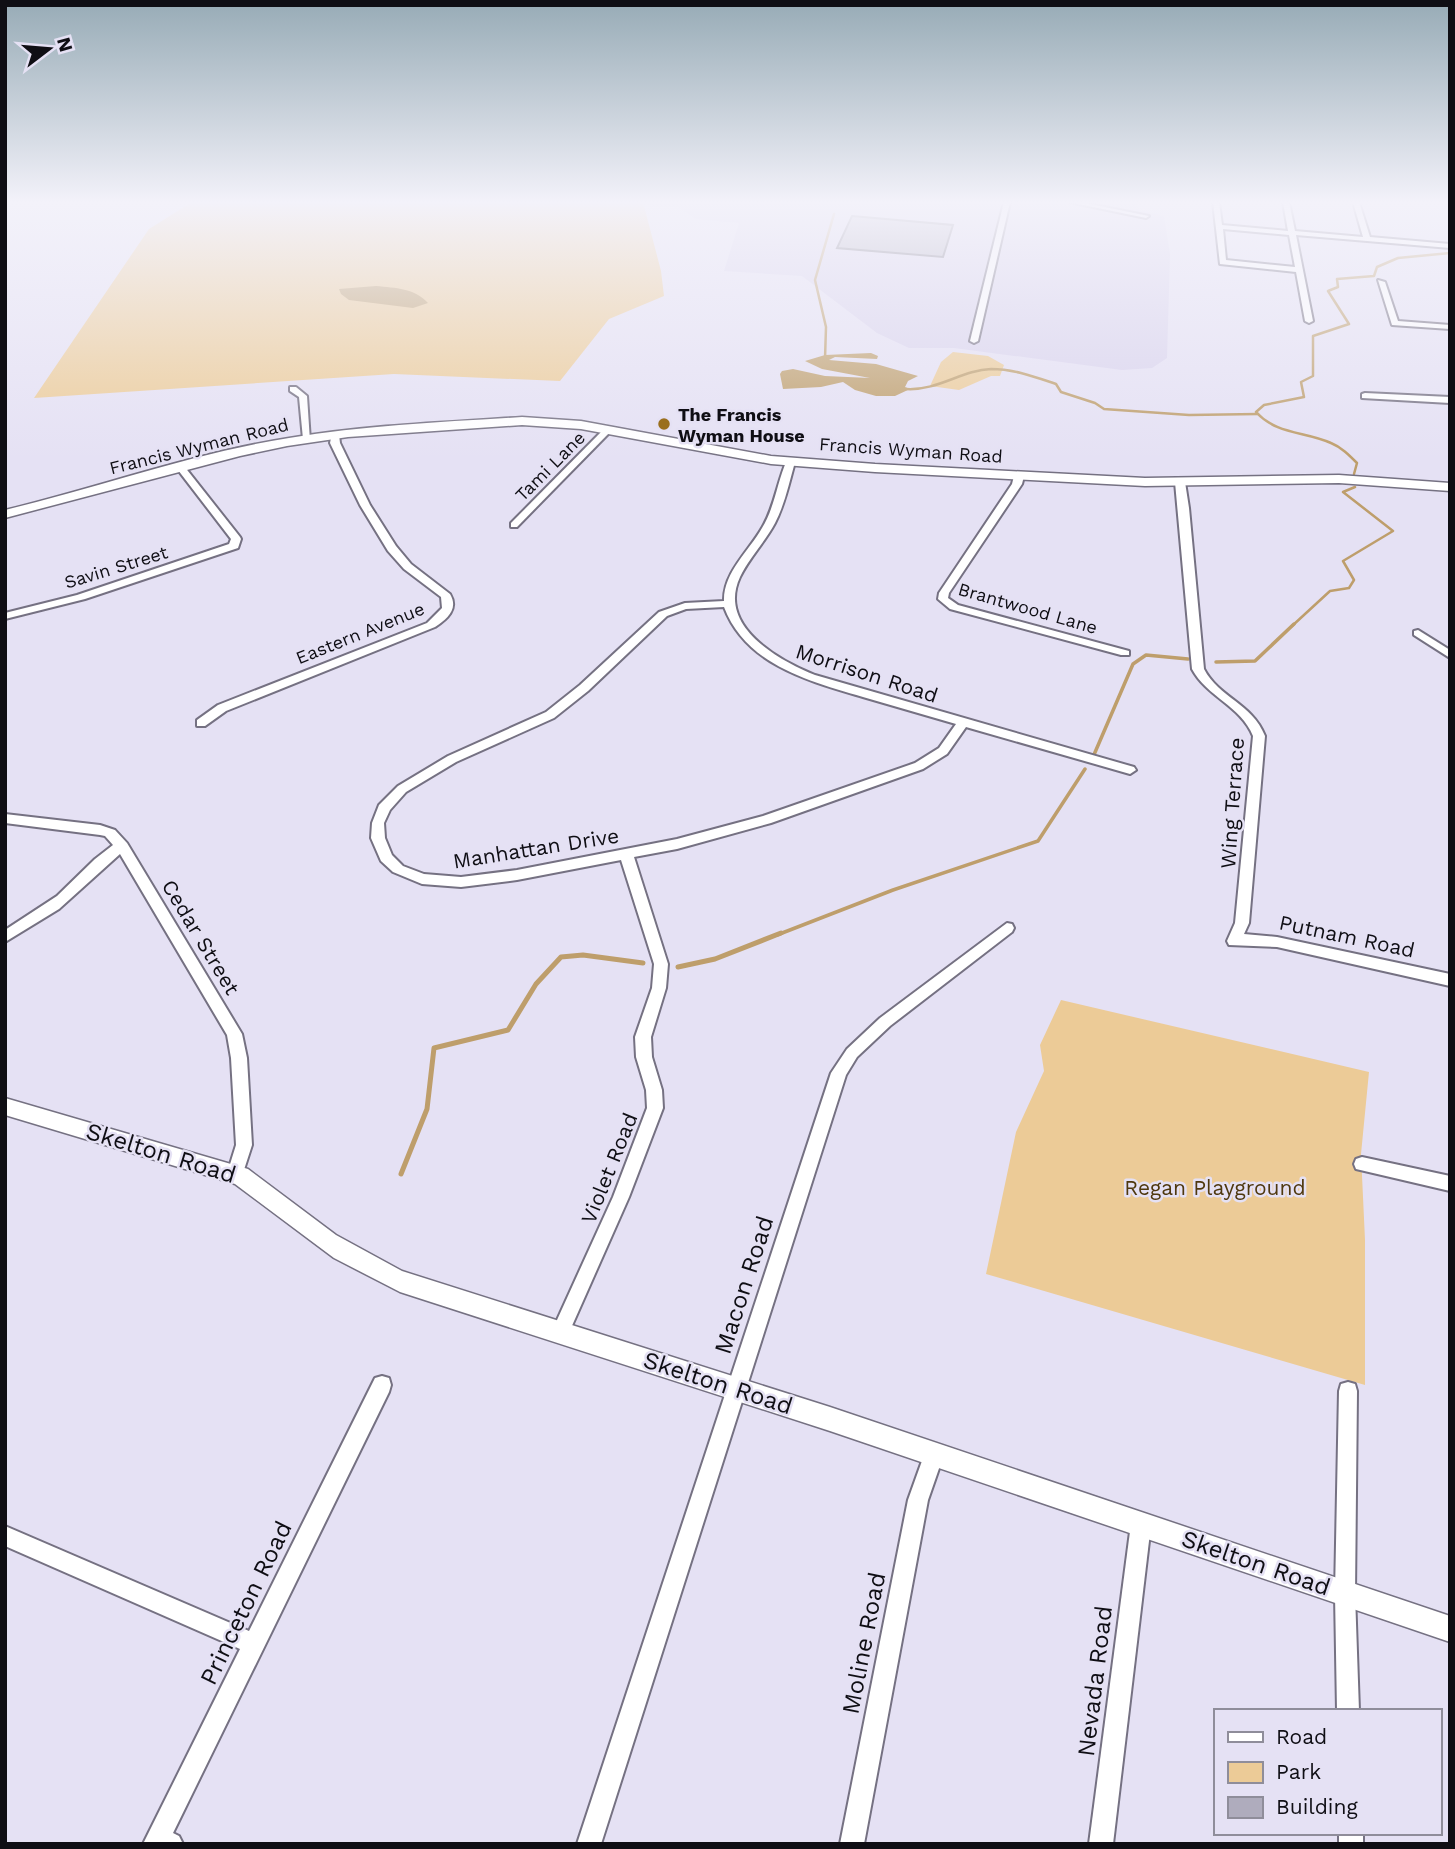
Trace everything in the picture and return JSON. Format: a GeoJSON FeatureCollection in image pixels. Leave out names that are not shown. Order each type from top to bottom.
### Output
{"type":"FeatureCollection","features":[{"type":"Feature","properties":{"kind":"main road","name":"Francis Wyman Road"},"geometry":{"type":"LineString","coordinates":[[5,514],[238,452],[307,439],[531,421],[608,430],[790,462],[1019,476],[1180,482],[1339,480],[1450,487]]}},
{"type":"Feature","properties":{"kind":"street"},"geometry":{"type":"LineString","coordinates":[[974,341],[987,288]]}},
{"type":"Feature","properties":{"kind":"street"},"geometry":{"type":"LineString","coordinates":[[1303,288],[1309,321]]}},
{"type":"Feature","properties":{"kind":"street"},"geometry":{"type":"LineString","coordinates":[[1383,288],[1396,324],[1450,327]]}},
{"type":"Feature","properties":{"kind":"street"},"geometry":{"type":"LineString","coordinates":[[293,389],[303,396],[307,439]]}},
{"type":"Feature","properties":{"kind":"street"},"geometry":{"type":"LineString","coordinates":[[1365,396],[1450,400]]}},
{"type":"Feature","properties":{"kind":"street","name":"Tami Lane"},"geometry":{"type":"LineString","coordinates":[[514,525],[608,430]]}},
{"type":"Feature","properties":{"kind":"street","name":"Eastern Avenue"},"geometry":{"type":"LineString","coordinates":[[201,723],[222,708],[431,625],[447,609],[448,600],[444,592],[415,575],[383,537],[335,443],[335,435]]}},
{"type":"Feature","properties":{"kind":"street"},"geometry":{"type":"LineString","coordinates":[[729,604],[730,589],[777,507],[790,462]]}},
{"type":"Feature","properties":{"kind":"street","name":"Savin Street"},"geometry":{"type":"LineString","coordinates":[[5,616],[106,589],[213,555],[234,545],[236,539],[181,468]]}},
{"type":"Feature","properties":{"kind":"street","name":"Brantwood Lane"},"geometry":{"type":"LineString","coordinates":[[1019,476],[1017,484],[944,593],[943,599],[954,607],[1125,653]]}},
{"type":"Feature","properties":{"kind":"street","name":"Wing Terrace"},"geometry":{"type":"LineString","coordinates":[[1180,482],[1198,669],[1207,684],[1249,717],[1259,736],[1242,923],[1234,941]]}},
{"type":"Feature","properties":{"kind":"street","name":"Morrison Road"},"geometry":{"type":"LineString","coordinates":[[729,604],[755,644],[789,669],[962,724],[1130,770]]}},
{"type":"Feature","properties":{"kind":"street","name":"Manhattan Drive"},"geometry":{"type":"LineString","coordinates":[[729,604],[689,606],[663,614],[584,688],[550,715],[452,760],[402,789],[384,808],[377,829],[379,845],[392,864],[406,874],[435,881],[495,878],[696,839],[766,820],[912,769],[943,751],[962,724]]}},
{"type":"Feature","properties":{"kind":"street"},"geometry":{"type":"LineString","coordinates":[[1418,633],[1450,654]]}},
{"type":"Feature","properties":{"kind":"street","name":"Cedar Street"},"geometry":{"type":"LineString","coordinates":[[5,818],[100,830],[110,833],[122,846],[234,1034],[239,1058],[244,1141],[235,1174]]}},
{"type":"Feature","properties":{"kind":"street"},"geometry":{"type":"LineString","coordinates":[[5,937],[56,904],[76,887],[102,858],[122,846]]}},
{"type":"Feature","properties":{"kind":"street","name":"Violet Road"},"geometry":{"type":"LineString","coordinates":[[561,1331],[621,1198],[655,1108],[654,1090],[644,1057],[643,1037],[659,988],[660,964],[626,853]]}},
{"type":"Feature","properties":{"kind":"street","name":"Macon Road"},"geometry":{"type":"LineString","coordinates":[[589,1844],[831,1094],[844,1064],[863,1041],[885,1022],[1007,928]]}},
{"type":"Feature","properties":{"kind":"street","name":"Putnam Road"},"geometry":{"type":"LineString","coordinates":[[1234,941],[1250,939],[1277,942],[1450,980]]}},
{"type":"Feature","properties":{"kind":"street","name":"Skelton Road"},"geometry":{"type":"LineString","coordinates":[[5,1106],[235,1174],[254,1183],[320,1237],[376,1272],[934,1454],[1450,1629]]}},
{"type":"Feature","properties":{"kind":"street"},"geometry":{"type":"LineString","coordinates":[[1362,1164],[1450,1184]]}},
{"type":"Feature","properties":{"kind":"street","name":"Princeton Road"},"geometry":{"type":"LineString","coordinates":[[162,1842],[382,1385]]}},
{"type":"Feature","properties":{"kind":"street"},"geometry":{"type":"LineString","coordinates":[[1348,1391],[1348,1709]]}},
{"type":"Feature","properties":{"kind":"street","name":"Moline Road"},"geometry":{"type":"LineString","coordinates":[[852,1844],[918,1500],[934,1454]]}},
{"type":"Feature","properties":{"kind":"street","name":"Nevada Road"},"geometry":{"type":"LineString","coordinates":[[1101,1844],[1141,1524]]}},
{"type":"Feature","properties":{"kind":"street"},"geometry":{"type":"LineString","coordinates":[[5,1536],[255,1645]]}},
{"type":"Feature","properties":{"kind":"shaded area"},"geometry":{"type":"Polygon","coordinates":[[[399,288],[423,298],[428,303],[413,308],[349,300],[339,289],[399,288]]]}},
{"type":"Feature","properties":{"kind":"shaded area"},"geometry":{"type":"Polygon","coordinates":[[[818,288],[1169,288],[1167,358],[1152,368],[1122,370],[954,348],[909,348],[877,333],[818,288]]]}},
{"type":"Feature","properties":{"kind":"shaded area"},"geometry":{"type":"Polygon","coordinates":[[[871,353],[878,356],[877,359],[835,357],[829,360],[876,364],[918,376],[908,381],[905,387],[910,389],[895,396],[876,396],[855,390],[843,382],[821,387],[783,389],[780,374],[793,369],[825,376],[870,378],[822,369],[805,361],[825,355],[871,353]]]}},
{"type":"Feature","properties":{"kind":"green space"},"geometry":{"type":"Polygon","coordinates":[[[109,288],[663,288],[664,296],[609,319],[560,381],[394,374],[34,398],[109,288]]]}},
{"type":"Feature","properties":{"kind":"green space"},"geometry":{"type":"Polygon","coordinates":[[[953,352],[988,356],[1004,365],[1000,376],[991,376],[959,390],[930,386],[941,362],[953,352]]]}},
{"type":"Feature","properties":{"kind":"green space","name":"Regan Playground"},"geometry":{"type":"Polygon","coordinates":[[[1061,1000],[1369,1072],[1361,1154],[1365,1240],[1365,1385],[986,1274],[1016,1132],[1044,1071],[1040,1045],[1061,1000]]]}},
{"type":"Feature","properties":{"kind":"waterway"},"geometry":{"type":"LineString","coordinates":[[817,288],[826,327],[825,359]]}},
{"type":"Feature","properties":{"kind":"waterway"},"geometry":{"type":"LineString","coordinates":[[1335,288],[1328,291],[1349,324],[1313,336],[1313,376],[1301,382],[1304,397],[1264,405],[1256,412],[1282,429],[1321,439],[1338,447],[1357,463],[1354,474]]}},
{"type":"Feature","properties":{"kind":"waterway"},"geometry":{"type":"LineString","coordinates":[[906,389],[929,387],[980,370],[1000,369],[1056,384],[1061,392],[1095,403],[1104,409],[1189,415],[1258,414]]}},
{"type":"Feature","properties":{"kind":"waterway"},"geometry":{"type":"LineString","coordinates":[[1292,626],[1330,591],[1349,588],[1354,580],[1343,561],[1393,531],[1343,492],[1355,487]]}},
{"type":"Feature","properties":{"kind":"waterway"},"geometry":{"type":"LineString","coordinates":[[1216,662],[1255,661],[1294,624]]}},
{"type":"Feature","properties":{"kind":"waterway"},"geometry":{"type":"LineString","coordinates":[[1093,757],[1133,664],[1146,655],[1188,659]]}},
{"type":"Feature","properties":{"kind":"waterway"},"geometry":{"type":"LineString","coordinates":[[777,935],[893,890],[1038,841],[1085,769]]}},
{"type":"Feature","properties":{"kind":"waterway"},"geometry":{"type":"LineString","coordinates":[[678,967],[715,959],[781,933]]}},
{"type":"Feature","properties":{"kind":"waterway"},"geometry":{"type":"LineString","coordinates":[[401,1174],[427,1109],[434,1048],[508,1030],[536,984],[561,957],[583,955],[643,963]]}},
{"type":"Feature","properties":{"kind":"place","name":"The Francis Wyman House"},"geometry":{"type":"Point","coordinates":[664,424]}}]}
